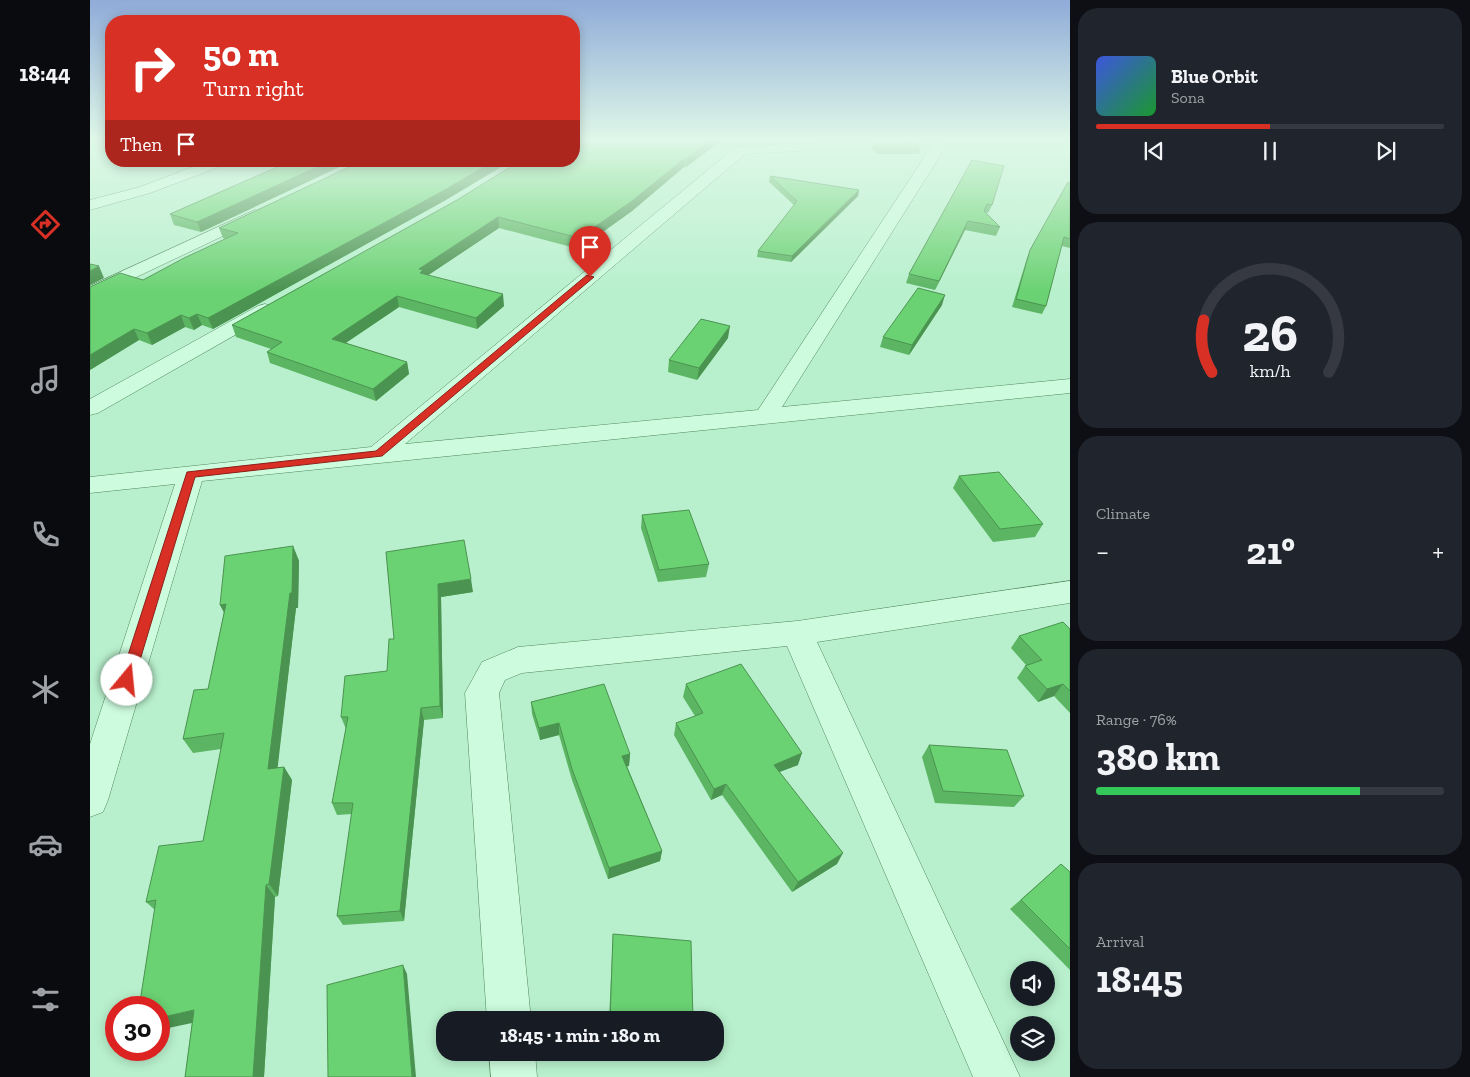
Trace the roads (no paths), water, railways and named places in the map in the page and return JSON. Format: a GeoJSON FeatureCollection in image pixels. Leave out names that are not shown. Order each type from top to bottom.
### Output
{"type":"FeatureCollection","features":[{"type":"Feature","properties":{"kind":"street"},"geometry":{"type":"LineString","coordinates":[[90,205],[143,190]]}},
{"type":"Feature","properties":{"kind":"street"},"geometry":{"type":"LineString","coordinates":[[378,454],[690,190]]}},
{"type":"Feature","properties":{"kind":"street"},"geometry":{"type":"LineString","coordinates":[[766,415],[911,190]]}},
{"type":"Feature","properties":{"kind":"street"},"geometry":{"type":"LineString","coordinates":[[90,293],[270,208]]}},
{"type":"Feature","properties":{"kind":"street"},"geometry":{"type":"LineString","coordinates":[[90,408],[279,302]]}},
{"type":"Feature","properties":{"kind":"street"},"geometry":{"type":"LineString","coordinates":[[90,485],[378,454],[1070,386]]}},
{"type":"Feature","properties":{"kind":"street"},"geometry":{"type":"LineString","coordinates":[[90,800],[191,474]]}},
{"type":"Feature","properties":{"kind":"street"},"geometry":{"type":"LineString","coordinates":[[508,1011],[482,693],[493,671],[518,660],[797,633],[1070,592]]}},
{"type":"Feature","properties":{"kind":"street"},"geometry":{"type":"LineString","coordinates":[[797,633],[997,1077]]}},
{"type":"Feature","properties":{"kind":"street"},"geometry":{"type":"LineString","coordinates":[[513,1061],[514,1077]]}}]}
